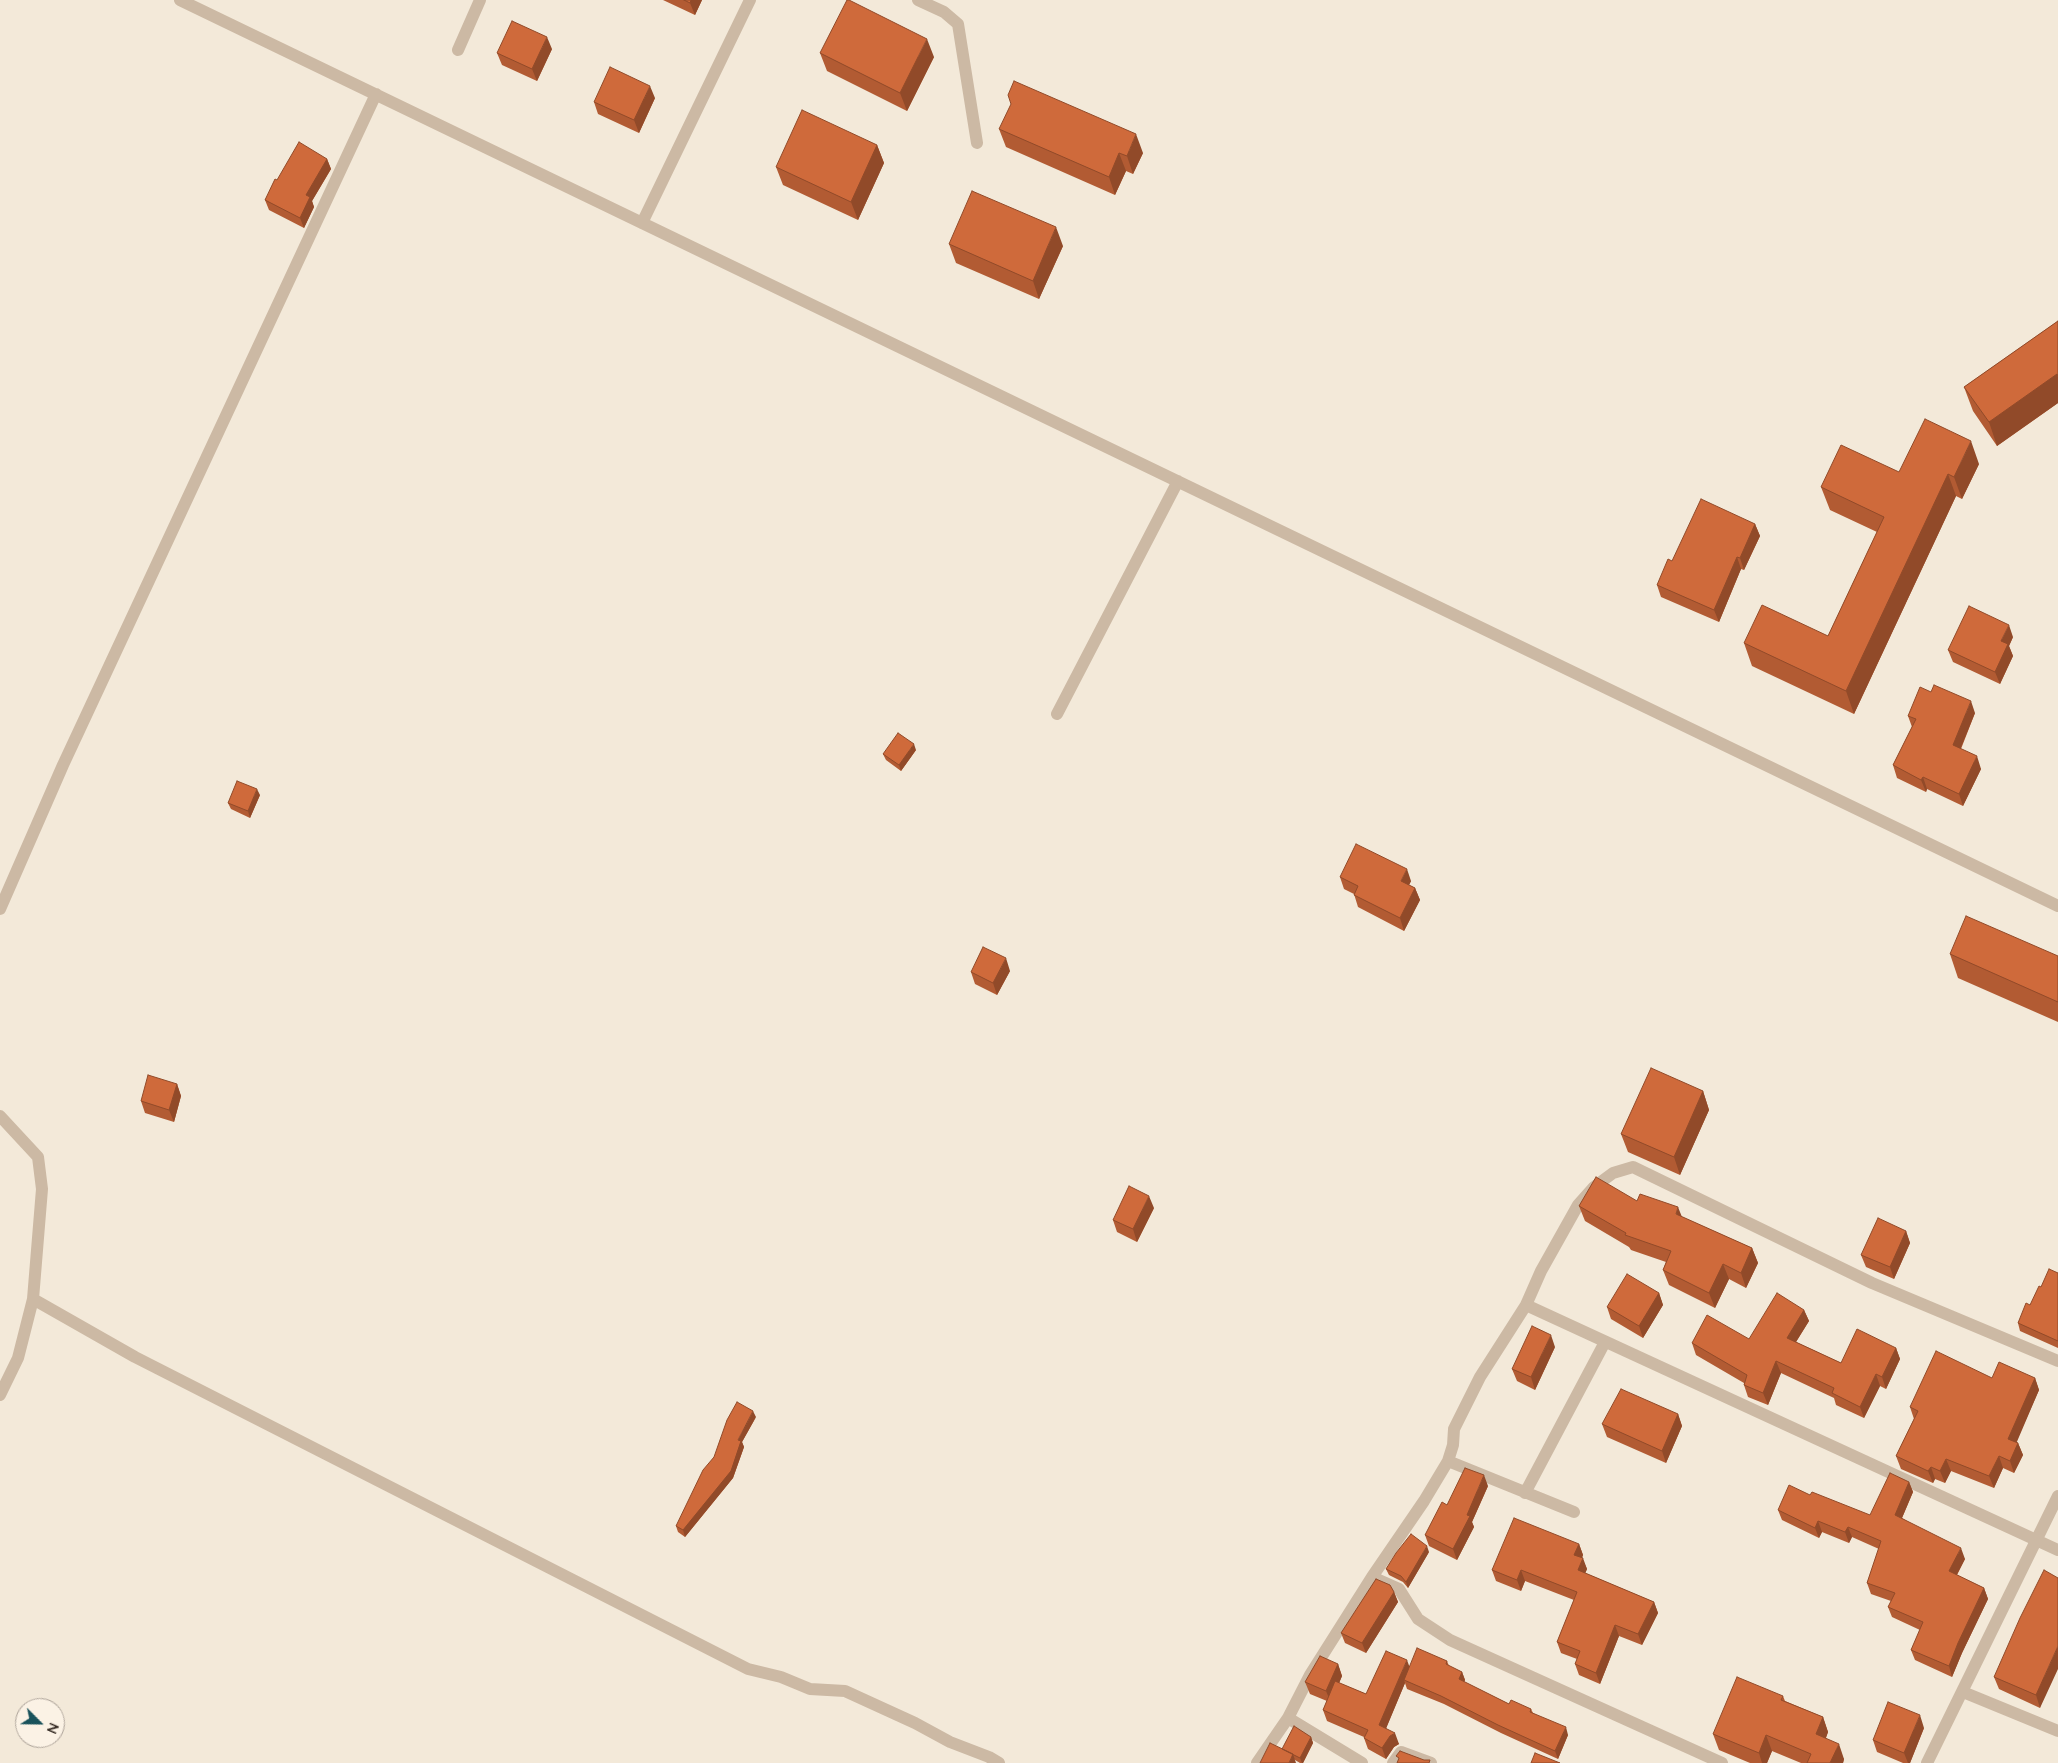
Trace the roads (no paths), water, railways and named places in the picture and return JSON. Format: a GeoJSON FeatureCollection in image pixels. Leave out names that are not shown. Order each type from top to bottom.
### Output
{"type":"FeatureCollection","features":[{"type":"Feature","properties":{"kind":"street"},"geometry":{"type":"LineString","coordinates":[[180,0],[2058,906]]}},
{"type":"Feature","properties":{"kind":"street"},"geometry":{"type":"LineString","coordinates":[[458,50],[480,0]]}},
{"type":"Feature","properties":{"kind":"street"},"geometry":{"type":"LineString","coordinates":[[642,223],[750,0]]}},
{"type":"Feature","properties":{"kind":"street"},"geometry":{"type":"LineString","coordinates":[[918,0],[944,12],[958,24],[977,143]]}},
{"type":"Feature","properties":{"kind":"street"},"geometry":{"type":"LineString","coordinates":[[0,909],[63,765],[376,94]]}},
{"type":"Feature","properties":{"kind":"street"},"geometry":{"type":"LineString","coordinates":[[1057,714],[1178,481]]}},
{"type":"Feature","properties":{"kind":"street"},"geometry":{"type":"LineString","coordinates":[[0,1116],[38,1157],[42,1189],[32,1299],[18,1358],[0,1394]]}},
{"type":"Feature","properties":{"kind":"street"},"geometry":{"type":"LineString","coordinates":[[1257,1763],[1288,1718],[1310,1675],[1372,1577],[1424,1501],[1448,1460],[1453,1445],[1454,1428],[1480,1376],[1526,1305],[1540,1271],[1578,1205],[1594,1187],[1613,1173],[1633,1167],[1872,1283],[2058,1361]]}},
{"type":"Feature","properties":{"kind":"street"},"geometry":{"type":"LineString","coordinates":[[32,1299],[135,1357],[748,1669],[781,1677],[810,1689],[845,1691],[999,1763]]}},
{"type":"Feature","properties":{"kind":"street"},"geometry":{"type":"LineString","coordinates":[[1526,1305],[2058,1550]]}},
{"type":"Feature","properties":{"kind":"street"},"geometry":{"type":"LineString","coordinates":[[1525,1493],[1606,1342]]}},
{"type":"Feature","properties":{"kind":"street"},"geometry":{"type":"LineString","coordinates":[[1448,1460],[1574,1512]]}},
{"type":"Feature","properties":{"kind":"street"},"geometry":{"type":"LineString","coordinates":[[1928,1763],[2058,1496]]}},
{"type":"Feature","properties":{"kind":"street"},"geometry":{"type":"LineString","coordinates":[[1372,1577],[1399,1589],[1418,1619],[1450,1640],[1722,1763]]}},
{"type":"Feature","properties":{"kind":"street"},"geometry":{"type":"LineString","coordinates":[[1963,1692],[2058,1731]]}},
{"type":"Feature","properties":{"kind":"street"},"geometry":{"type":"LineString","coordinates":[[1288,1718],[1362,1763]]}},
{"type":"Feature","properties":{"kind":"street"},"geometry":{"type":"LineString","coordinates":[[1393,1763],[1401,1752],[1431,1763]]}}]}
